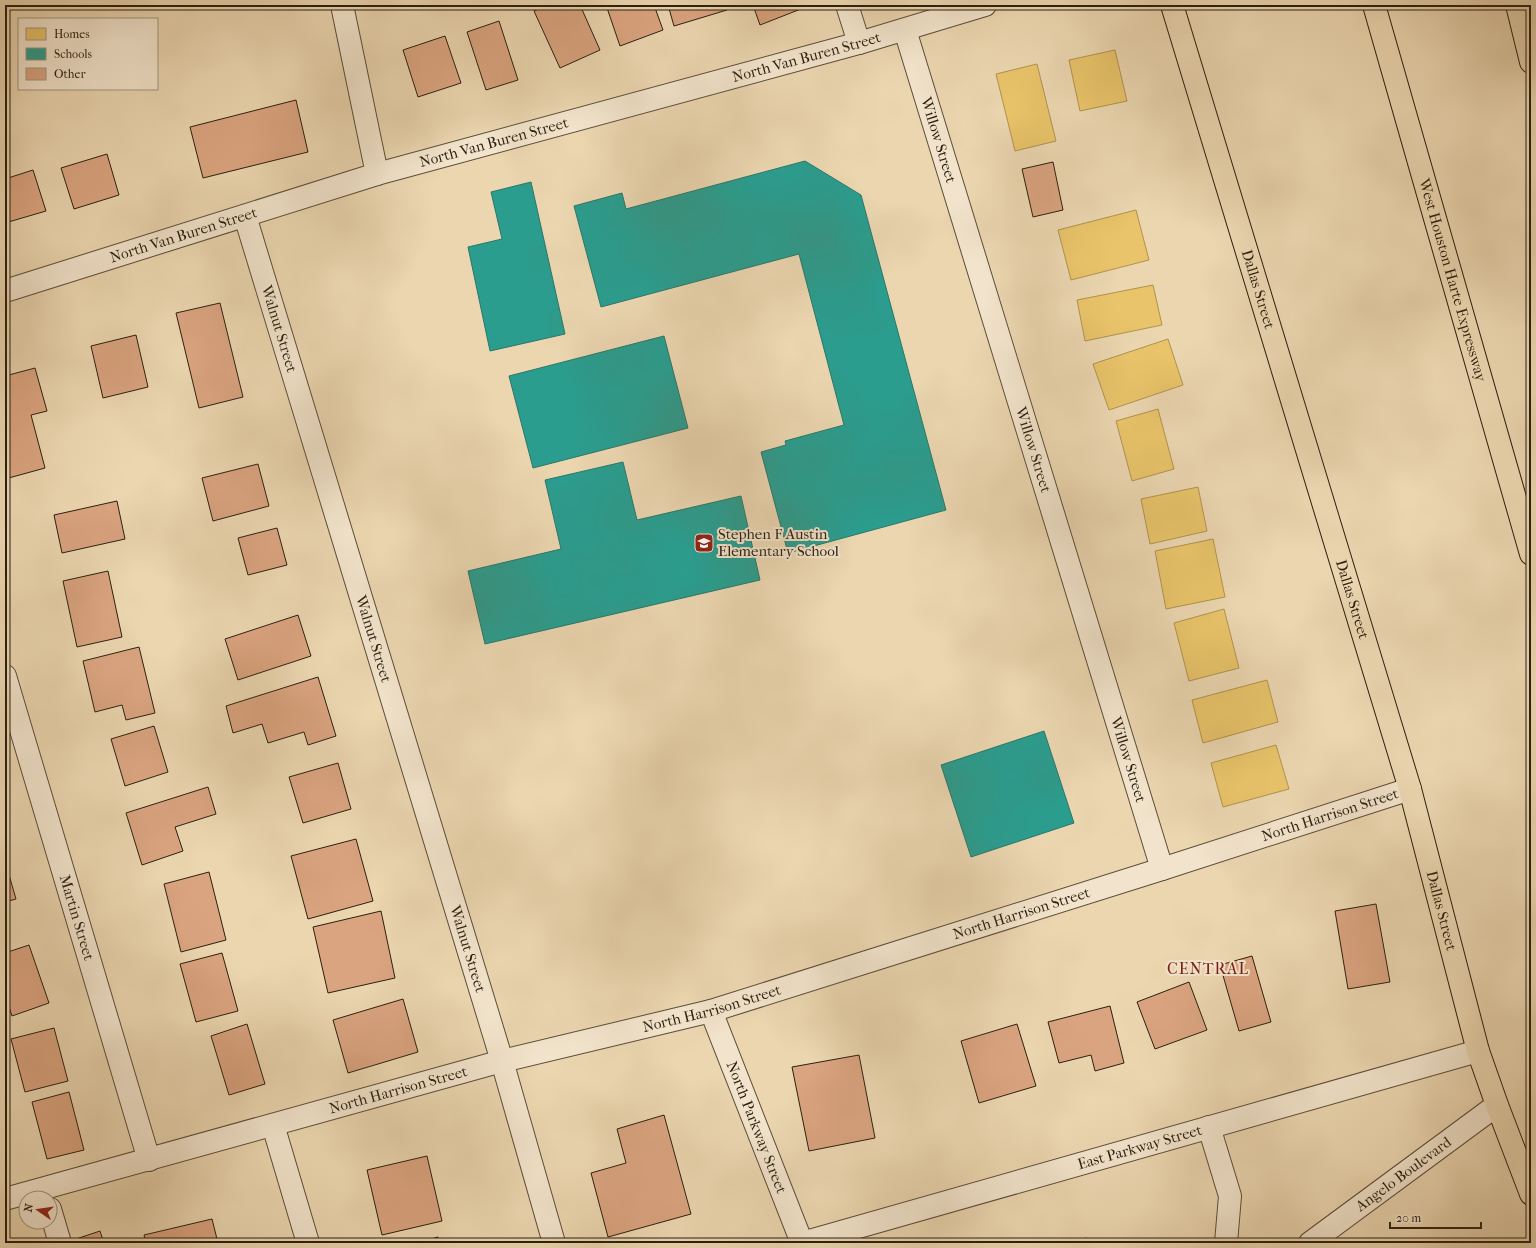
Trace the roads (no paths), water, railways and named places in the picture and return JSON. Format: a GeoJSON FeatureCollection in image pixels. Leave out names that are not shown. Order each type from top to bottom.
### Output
{"type":"FeatureCollection","features":[{"type":"Feature","properties":{"kind":"main road","name":"Dallas Street"},"geometry":{"type":"LineString","coordinates":[[1172,5],[1410,789],[1478,1051],[1497,1106],[1531,1194]]}},
{"type":"Feature","properties":{"kind":"main road","name":"West Houston Harte Expressway"},"geometry":{"type":"LineString","coordinates":[[1374,5],[1531,554]]}},
{"type":"Feature","properties":{"kind":"main road"},"geometry":{"type":"LineString","coordinates":[[1517,5],[1531,62]]}},
{"type":"Feature","properties":{"kind":"street"},"geometry":{"type":"LineString","coordinates":[[342,5],[377,174]]}},
{"type":"Feature","properties":{"kind":"street"},"geometry":{"type":"LineString","coordinates":[[848,5],[859,43]]}},
{"type":"Feature","properties":{"kind":"street","name":"North Van Buren Street"},"geometry":{"type":"LineString","coordinates":[[5,291],[377,174],[859,43],[985,5]]}},
{"type":"Feature","properties":{"kind":"street","name":"Willow Street"},"geometry":{"type":"LineString","coordinates":[[904,30],[1162,869]]}},
{"type":"Feature","properties":{"kind":"street","name":"Walnut Street"},"geometry":{"type":"LineString","coordinates":[[245,216],[502,1061],[554,1243]]}},
{"type":"Feature","properties":{"kind":"street","name":"Martin Street"},"geometry":{"type":"LineString","coordinates":[[5,676],[149,1160]]}},
{"type":"Feature","properties":{"kind":"street","name":"North Harrison Street"},"geometry":{"type":"LineString","coordinates":[[54,1190],[149,1160],[502,1061],[711,1011],[1410,789]]}},
{"type":"Feature","properties":{"kind":"street","name":"North Parkway Street"},"geometry":{"type":"LineString","coordinates":[[711,1011],[802,1243]]}},
{"type":"Feature","properties":{"kind":"street","name":"East Parkway Street"},"geometry":{"type":"LineString","coordinates":[[802,1243],[1478,1051]]}},
{"type":"Feature","properties":{"kind":"street","name":"Angelo Boulevard"},"geometry":{"type":"LineString","coordinates":[[1310,1243],[1497,1106]]}},
{"type":"Feature","properties":{"kind":"street"},"geometry":{"type":"LineString","coordinates":[[273,1125],[308,1243]]}},
{"type":"Feature","properties":{"kind":"street"},"geometry":{"type":"LineString","coordinates":[[1209,1127],[1230,1196],[1226,1243]]}},
{"type":"Feature","properties":{"kind":"street","name":"North Harrison Street"},"geometry":{"type":"LineString","coordinates":[[5,1199],[18,1197]]}},
{"type":"Feature","properties":{"kind":"street"},"geometry":{"type":"LineString","coordinates":[[56,1230],[60,1243]]}},
{"type":"Feature","properties":{"kind":"place","name":"Stephen F Austin Elementary School"},"geometry":{"type":"Point","coordinates":[704,543]}},
{"type":"Feature","properties":{"kind":"district","name":"CENTRAL"},"geometry":{"type":"Point","coordinates":[1208,968]}}]}
